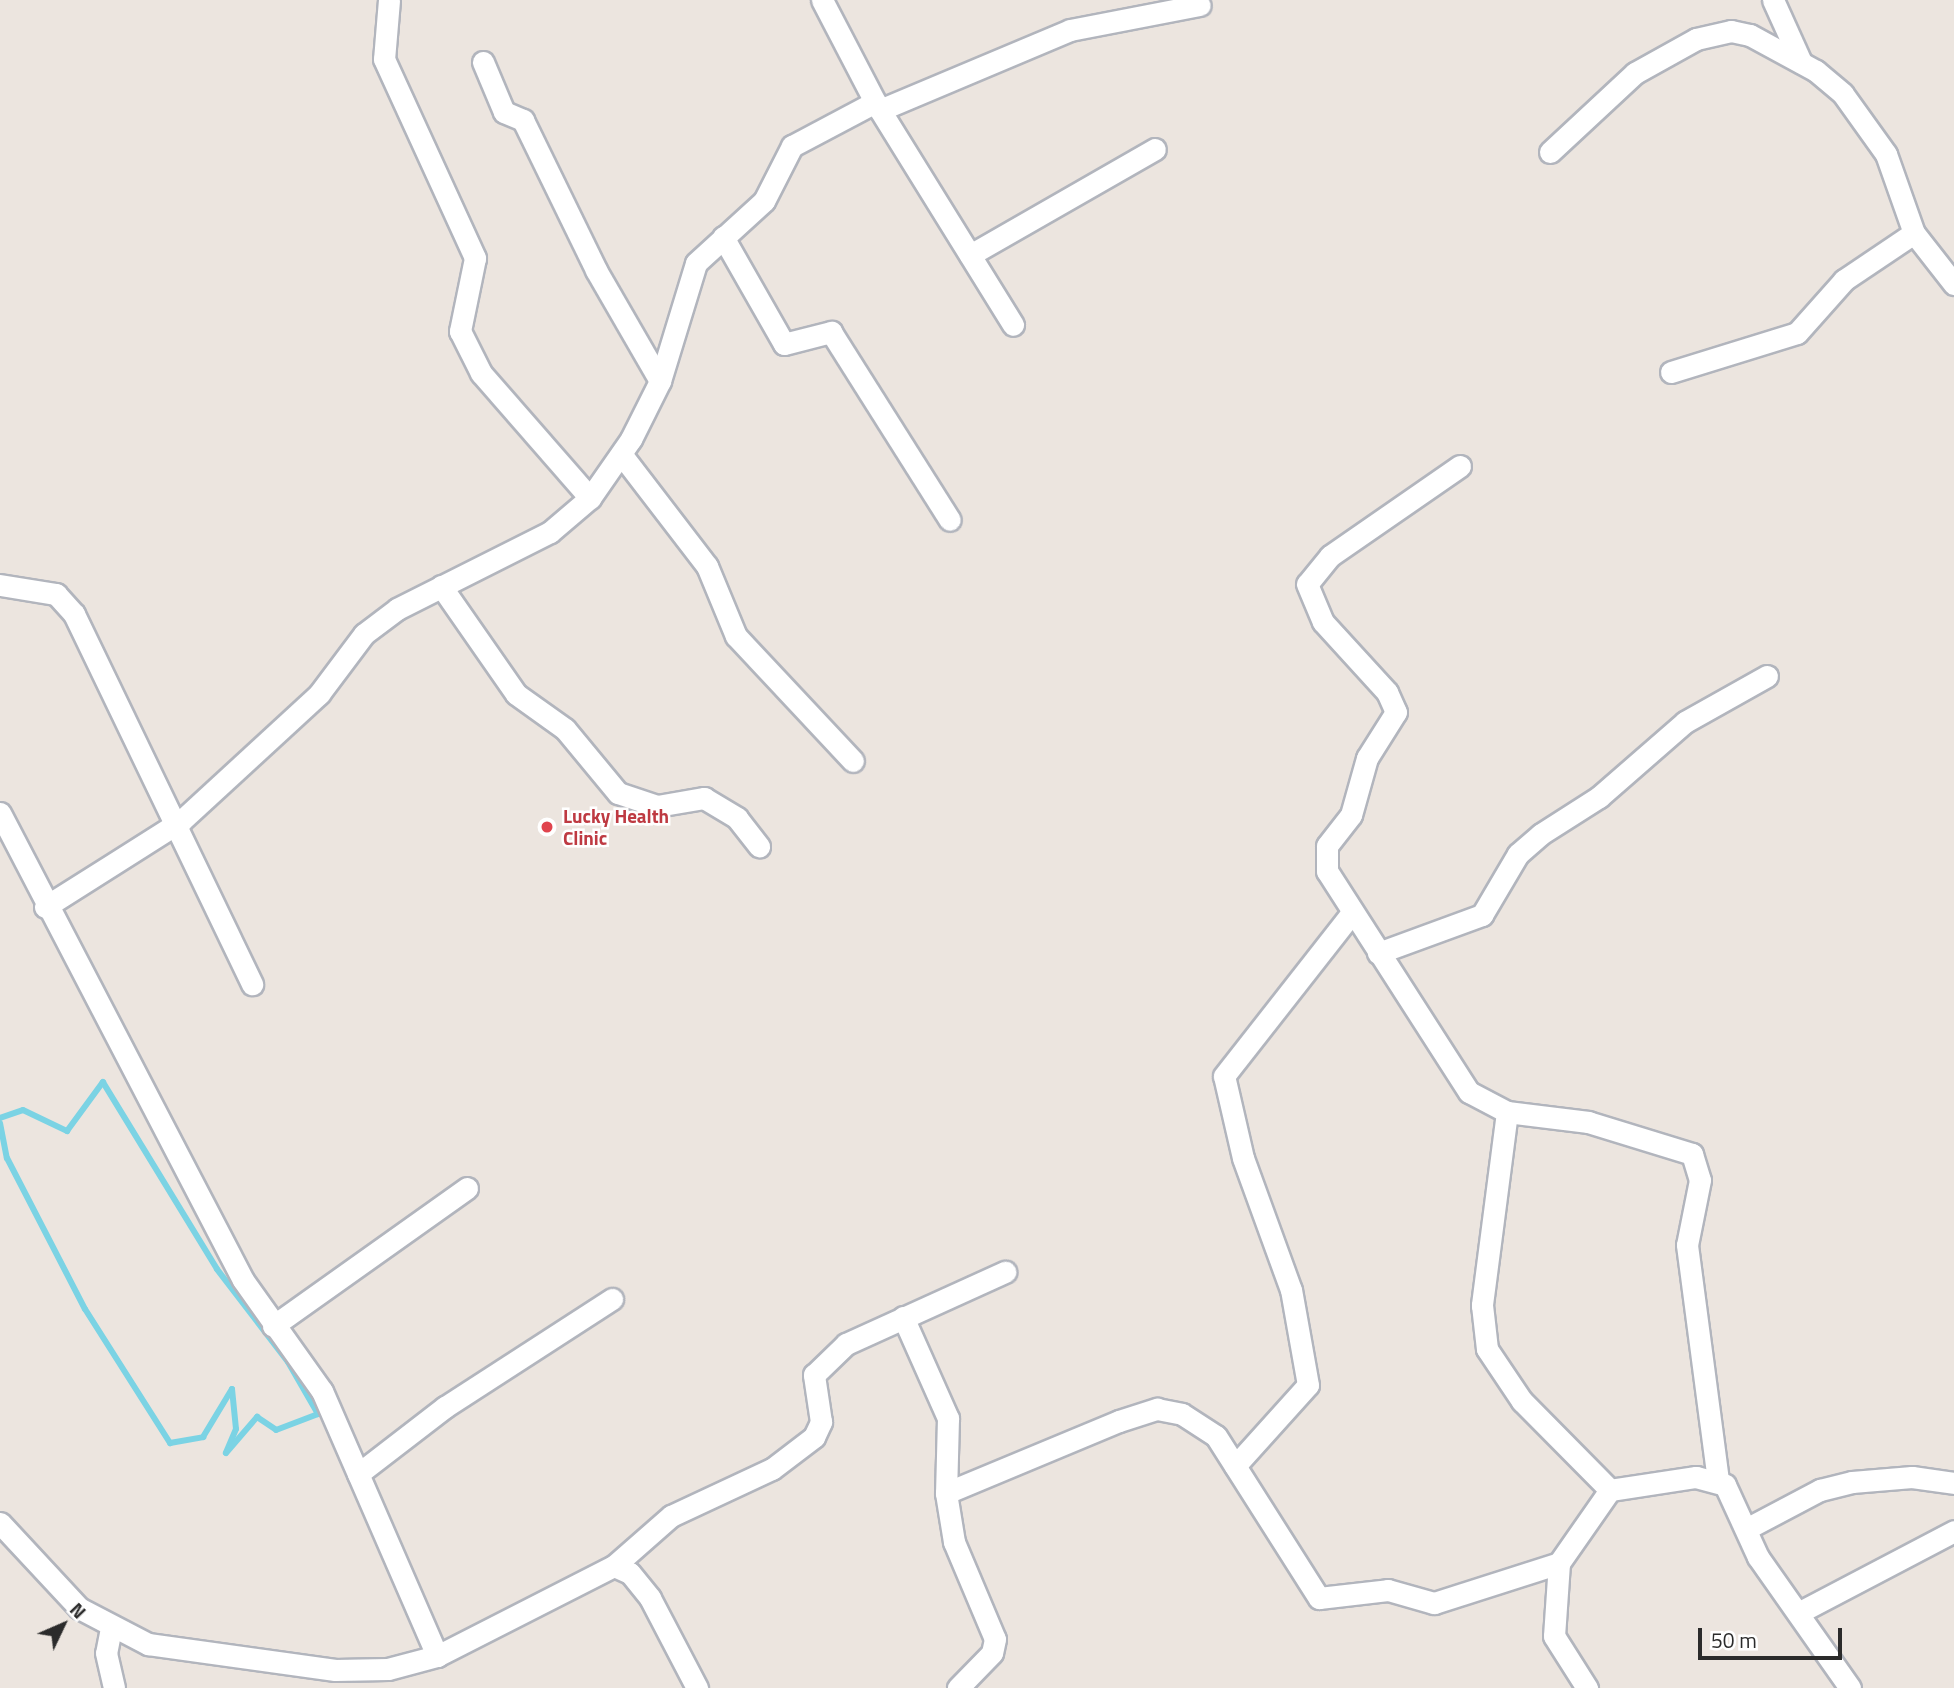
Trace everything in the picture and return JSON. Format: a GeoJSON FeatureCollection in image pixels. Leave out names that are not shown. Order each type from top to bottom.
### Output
{"type":"FeatureCollection","features":[{"type":"Feature","properties":{"kind":"street"},"geometry":{"type":"LineString","coordinates":[[389,0],[384,59],[475,258],[460,331],[481,373],[590,498]]}},
{"type":"Feature","properties":{"kind":"street"},"geometry":{"type":"LineString","coordinates":[[822,0],[878,106],[1013,325]]}},
{"type":"Feature","properties":{"kind":"street"},"geometry":{"type":"LineString","coordinates":[[1773,0],[1801,62]]}},
{"type":"Feature","properties":{"kind":"street"},"geometry":{"type":"LineString","coordinates":[[45,907],[174,827],[319,694],[364,634],[441,586],[550,531],[590,498],[621,454],[660,381],[686,282],[723,237],[764,201],[792,146],[878,106],[1070,30],[1200,5]]}},
{"type":"Feature","properties":{"kind":"street"},"geometry":{"type":"LineString","coordinates":[[1550,152],[1610,92],[1696,39],[1731,30],[1750,34],[1801,62],[1843,94],[1877,137],[1914,233],[1954,284]]}},
{"type":"Feature","properties":{"kind":"street"},"geometry":{"type":"LineString","coordinates":[[483,62],[504,111],[523,120],[596,270],[660,381]]}},
{"type":"Feature","properties":{"kind":"street"},"geometry":{"type":"LineString","coordinates":[[970,255],[1155,149]]}},
{"type":"Feature","properties":{"kind":"street"},"geometry":{"type":"LineString","coordinates":[[1671,372],[1797,333],[1844,280],[1914,233]]}},
{"type":"Feature","properties":{"kind":"street"},"geometry":{"type":"LineString","coordinates":[[723,237],[784,344],[831,332],[950,520]]}},
{"type":"Feature","properties":{"kind":"street"},"geometry":{"type":"LineString","coordinates":[[621,454],[707,566],[736,636],[853,761]]}},
{"type":"Feature","properties":{"kind":"street"},"geometry":{"type":"LineString","coordinates":[[1460,466],[1330,556],[1307,584],[1324,622],[1387,692],[1396,712],[1367,758],[1351,815],[1323,858],[1352,912],[1469,1092],[1507,1112],[1588,1122],[1683,1146],[1700,1166],[1687,1245],[1718,1482]]}},
{"type":"Feature","properties":{"kind":"street"},"geometry":{"type":"LineString","coordinates":[[0,585],[56,594],[74,614],[174,827],[252,984]]}},
{"type":"Feature","properties":{"kind":"street"},"geometry":{"type":"LineString","coordinates":[[441,586],[516,694],[565,729],[618,793],[657,806],[704,798],[737,818],[759,846]]}},
{"type":"Feature","properties":{"kind":"street"},"geometry":{"type":"LineString","coordinates":[[1378,953],[1482,915],[1518,854],[1541,834],[1599,797],[1685,722],[1767,677]]}},
{"type":"Feature","properties":{"kind":"street"},"geometry":{"type":"LineString","coordinates":[[0,813],[45,907],[273,1326],[322,1391],[438,1656]]}},
{"type":"Feature","properties":{"kind":"street"},"geometry":{"type":"LineString","coordinates":[[1235,1466],[1308,1385],[1291,1290],[1243,1158],[1223,1076],[1352,912]]}},
{"type":"Feature","properties":{"kind":"street"},"geometry":{"type":"LineString","coordinates":[[1507,1112],[1481,1329],[1522,1401],[1610,1490]]}},
{"type":"Feature","properties":{"kind":"street"},"geometry":{"type":"LineString","coordinates":[[273,1326],[467,1188]]}},
{"type":"Feature","properties":{"kind":"street"},"geometry":{"type":"LineString","coordinates":[[0,1523],[57,1589],[111,1628],[148,1644],[367,1669],[438,1656],[614,1566],[671,1516],[772,1469],[814,1437],[821,1422],[813,1386],[818,1368],[863,1333],[903,1317],[942,1306],[1004,1272]]}},
{"type":"Feature","properties":{"kind":"street"},"geometry":{"type":"LineString","coordinates":[[358,1474],[445,1407],[612,1300]]}},
{"type":"Feature","properties":{"kind":"street"},"geometry":{"type":"LineString","coordinates":[[903,1317],[948,1418],[946,1493],[954,1542],[995,1639],[992,1653],[958,1688]]}},
{"type":"Feature","properties":{"kind":"street"},"geometry":{"type":"LineString","coordinates":[[946,1493],[1157,1409],[1196,1419],[1216,1436],[1319,1598],[1388,1590],[1434,1603],[1559,1563]]}},
{"type":"Feature","properties":{"kind":"street"},"geometry":{"type":"LineString","coordinates":[[1587,1688],[1554,1636],[1559,1563],[1610,1490],[1696,1477],[1718,1482],[1732,1495],[1746,1529],[1798,1613],[1850,1688]]}},
{"type":"Feature","properties":{"kind":"street"},"geometry":{"type":"LineString","coordinates":[[1746,1529],[1820,1490],[1852,1482],[1912,1477],[1954,1483]]}},
{"type":"Feature","properties":{"kind":"street"},"geometry":{"type":"LineString","coordinates":[[1798,1613],[1954,1531]]}},
{"type":"Feature","properties":{"kind":"street"},"geometry":{"type":"LineString","coordinates":[[614,1566],[630,1573],[650,1598],[697,1688]]}},
{"type":"Feature","properties":{"kind":"street"},"geometry":{"type":"LineString","coordinates":[[111,1628],[106,1653],[114,1688]]}},
{"type":"Feature","properties":{"kind":"street"},"geometry":{"type":"LineString","coordinates":[[367,1669],[388,1688]]}},
{"type":"Feature","properties":{"kind":"waterway"},"geometry":{"type":"LineString","coordinates":[[0,1118],[23,1110],[67,1131],[103,1082]]}},
{"type":"Feature","properties":{"kind":"waterway"},"geometry":{"type":"LineString","coordinates":[[0,1123],[7,1158],[85,1309],[170,1443],[203,1437],[232,1389],[236,1429],[226,1453],[257,1417],[276,1430],[318,1414],[288,1362],[217,1269],[103,1082]]}},
{"type":"Feature","properties":{"kind":"place","name":"Lucky Health Clinic"},"geometry":{"type":"Point","coordinates":[547,827]}}]}
